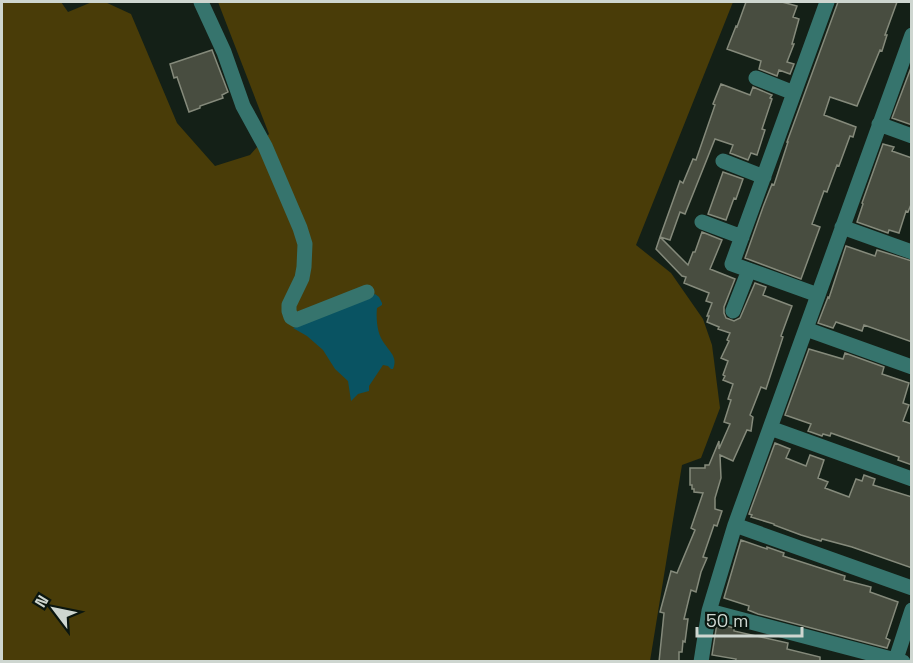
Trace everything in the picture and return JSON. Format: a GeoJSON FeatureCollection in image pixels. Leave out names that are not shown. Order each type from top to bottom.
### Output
{"type":"FeatureCollection","features":[{"type":"Feature","properties":{"kind":"street"},"geometry":{"type":"LineString","coordinates":[[201,2],[224,52],[243,106],[265,146],[305,244],[302,278],[289,304],[288,311],[291,317],[296,320],[367,292]]}},
{"type":"Feature","properties":{"kind":"street"},"geometry":{"type":"LineString","coordinates":[[818,295],[732,264],[794,93],[822,3]]}},
{"type":"Feature","properties":{"kind":"street"},"geometry":{"type":"LineString","coordinates":[[701,662],[709,611],[735,525],[911,38]]}},
{"type":"Feature","properties":{"kind":"street"},"geometry":{"type":"LineString","coordinates":[[756,78],[794,93]]}},
{"type":"Feature","properties":{"kind":"street"},"geometry":{"type":"LineString","coordinates":[[879,124],[912,136]]}},
{"type":"Feature","properties":{"kind":"street"},"geometry":{"type":"LineString","coordinates":[[723,161],[764,177]]}},
{"type":"Feature","properties":{"kind":"street"},"geometry":{"type":"LineString","coordinates":[[702,222],[742,237]]}},
{"type":"Feature","properties":{"kind":"street"},"geometry":{"type":"LineString","coordinates":[[842,227],[912,252]]}},
{"type":"Feature","properties":{"kind":"street"},"geometry":{"type":"LineString","coordinates":[[733,311],[748,270]]}},
{"type":"Feature","properties":{"kind":"street"},"geometry":{"type":"LineString","coordinates":[[806,329],[912,367]]}},
{"type":"Feature","properties":{"kind":"street"},"geometry":{"type":"LineString","coordinates":[[770,428],[912,479]]}},
{"type":"Feature","properties":{"kind":"street"},"geometry":{"type":"LineString","coordinates":[[735,525],[912,588]]}},
{"type":"Feature","properties":{"kind":"street"},"geometry":{"type":"LineString","coordinates":[[709,611],[897,661],[912,610]]}},
{"type":"Feature","properties":{"kind":"shaded area"},"geometry":{"type":"Polygon","coordinates":[[[2,2],[61,2],[68,12],[92,2],[105,2],[131,14],[177,123],[215,166],[250,155],[269,134],[218,2],[733,2],[636,245],[671,273],[703,319],[712,345],[720,408],[701,458],[682,465],[650,661],[2,661],[2,2]]]}},
{"type":"Feature","properties":{"kind":"water"},"geometry":{"type":"Polygon","coordinates":[[[375,294],[382,303],[377,308],[379,331],[393,357],[393,369],[383,365],[369,386],[369,391],[358,394],[351,401],[348,381],[335,369],[323,350],[307,336],[293,328],[375,294]]]}},
{"type":"Feature","properties":{"kind":"building"},"geometry":{"type":"Polygon","coordinates":[[[746,2],[782,2],[797,6],[793,17],[799,19],[792,44],[794,44],[787,62],[794,64],[790,74],[779,70],[777,76],[759,69],[761,61],[727,49],[746,2]]]}},
{"type":"Feature","properties":{"kind":"building"},"geometry":{"type":"Polygon","coordinates":[[[838,2],[897,2],[885,35],[887,35],[882,51],[880,50],[857,106],[830,97],[824,115],[856,127],[853,137],[850,136],[839,166],[837,165],[827,192],[824,191],[812,224],[820,227],[801,279],[745,258],[772,184],[774,185],[787,142],[838,2]]]}},
{"type":"Feature","properties":{"kind":"building"},"geometry":{"type":"Polygon","coordinates":[[[212,50],[228,92],[222,95],[223,98],[189,112],[170,64],[212,50]]]}},
{"type":"Feature","properties":{"kind":"building"},"geometry":{"type":"Polygon","coordinates":[[[912,65],[912,125],[892,118],[912,65]]]}},
{"type":"Feature","properties":{"kind":"building"},"geometry":{"type":"Polygon","coordinates":[[[721,84],[750,95],[753,87],[772,95],[757,155],[751,153],[748,160],[730,153],[733,145],[715,139],[685,214],[680,212],[670,240],[660,237],[680,181],[683,183],[693,159],[696,160],[721,84]]]}},
{"type":"Feature","properties":{"kind":"building"},"geometry":{"type":"Polygon","coordinates":[[[883,144],[894,147],[892,151],[912,158],[912,202],[908,212],[906,211],[899,233],[889,230],[888,233],[857,222],[883,144]]]}},
{"type":"Feature","properties":{"kind":"building"},"geometry":{"type":"Polygon","coordinates":[[[723,172],[743,179],[726,220],[708,214],[723,172]]]}},
{"type":"Feature","properties":{"kind":"building"},"geometry":{"type":"Polygon","coordinates":[[[702,232],[722,240],[710,269],[735,279],[724,307],[726,318],[734,321],[740,318],[755,283],[766,287],[763,295],[792,306],[766,389],[761,387],[750,415],[753,417],[751,431],[747,430],[733,461],[720,455],[721,478],[715,498],[715,509],[722,511],[717,526],[714,525],[703,557],[707,558],[696,592],[691,590],[684,619],[688,619],[685,642],[683,641],[682,652],[679,652],[679,662],[659,662],[664,613],[660,612],[671,571],[677,573],[695,530],[691,528],[703,493],[694,492],[692,489],[690,468],[705,468],[705,465],[709,465],[719,441],[719,449],[730,424],[724,422],[733,384],[723,380],[728,361],[721,358],[730,333],[707,322],[712,303],[706,301],[709,293],[684,283],[686,277],[682,276],[656,249],[660,237],[688,265],[702,232]]]}},
{"type":"Feature","properties":{"kind":"building"},"geometry":{"type":"Polygon","coordinates":[[[846,246],[875,256],[877,250],[912,261],[912,342],[864,325],[862,331],[836,322],[833,328],[818,323],[846,246]]]}},
{"type":"Feature","properties":{"kind":"building"},"geometry":{"type":"Polygon","coordinates":[[[809,349],[843,359],[845,353],[884,367],[882,374],[909,383],[903,403],[909,405],[903,421],[912,424],[912,465],[898,460],[899,457],[831,433],[830,436],[823,434],[822,436],[808,431],[811,424],[785,415],[809,349]]]}},
{"type":"Feature","properties":{"kind":"building"},"geometry":{"type":"Polygon","coordinates":[[[775,443],[790,449],[786,458],[806,466],[810,455],[824,460],[818,478],[828,482],[825,488],[849,497],[856,479],[862,481],[864,475],[875,479],[873,485],[912,497],[912,568],[852,547],[801,535],[751,517],[752,515],[749,514],[775,443]]]}},
{"type":"Feature","properties":{"kind":"building"},"geometry":{"type":"Polygon","coordinates":[[[741,540],[767,549],[767,547],[784,553],[783,556],[845,576],[844,580],[871,587],[870,592],[898,602],[886,638],[890,640],[887,648],[758,614],[748,610],[749,606],[724,598],[741,540]]]}},
{"type":"Feature","properties":{"kind":"building"},"geometry":{"type":"Polygon","coordinates":[[[717,623],[734,628],[734,631],[788,643],[787,649],[820,657],[820,662],[735,662],[736,659],[712,655],[717,623]]]}}]}
